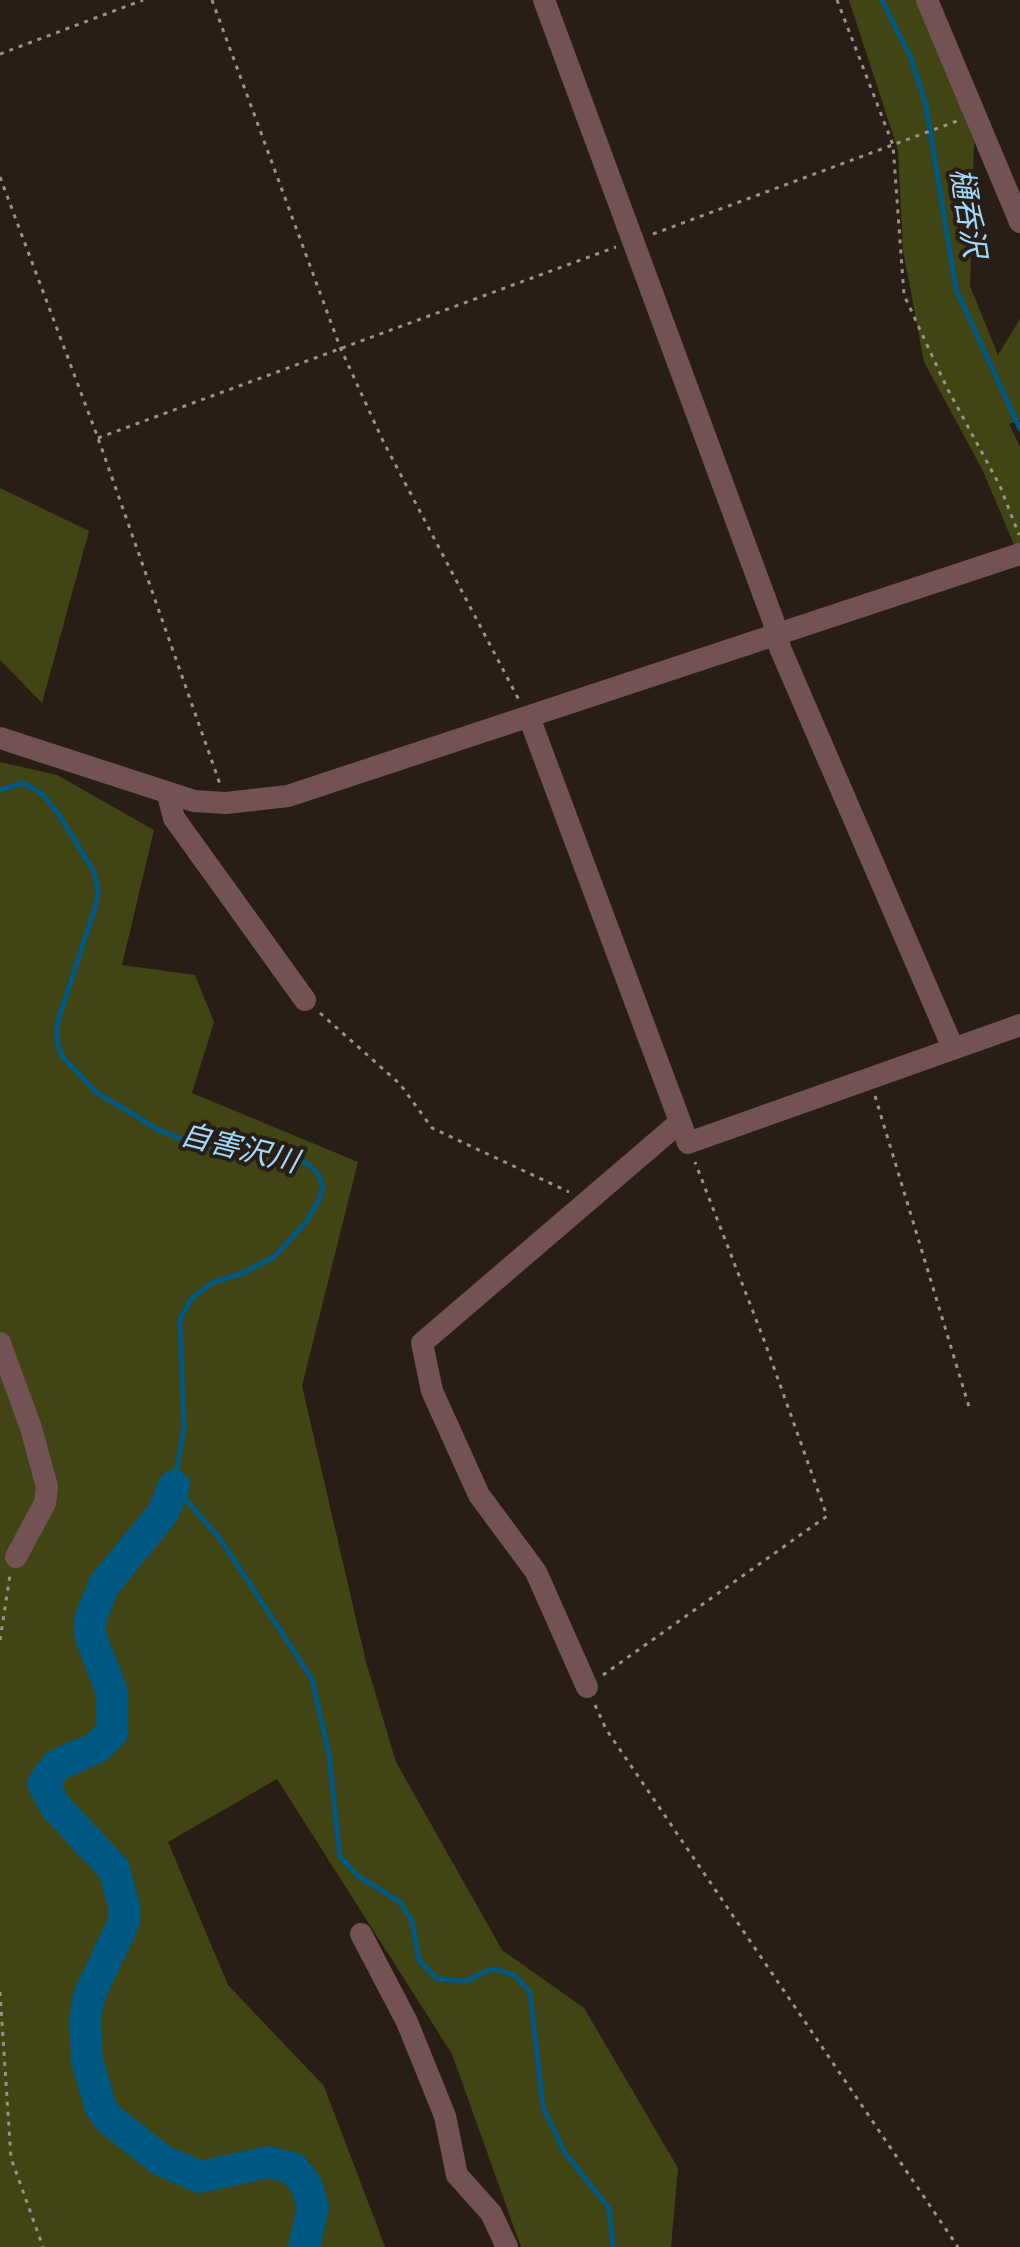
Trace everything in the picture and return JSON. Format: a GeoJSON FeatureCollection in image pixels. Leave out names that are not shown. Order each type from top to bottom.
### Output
{"type":"FeatureCollection","features":[{"type":"Feature","properties":{"kind":"street"},"geometry":{"type":"LineString","coordinates":[[544,0],[777,634],[953,1048]]}},
{"type":"Feature","properties":{"kind":"street"},"geometry":{"type":"LineString","coordinates":[[927,0],[1020,222]]}},
{"type":"Feature","properties":{"kind":"street"},"geometry":{"type":"LineString","coordinates":[[0,738],[168,795],[226,803],[288,796],[1020,554]]}},
{"type":"Feature","properties":{"kind":"street"},"geometry":{"type":"LineString","coordinates":[[529,717],[688,1143],[1020,1025]]}},
{"type":"Feature","properties":{"kind":"street"},"geometry":{"type":"LineString","coordinates":[[168,795],[174,818],[305,1000]]}},
{"type":"Feature","properties":{"kind":"street"},"geometry":{"type":"LineString","coordinates":[[587,1687],[536,1572],[479,1495],[432,1391],[422,1343],[680,1122]]}},
{"type":"Feature","properties":{"kind":"street"},"geometry":{"type":"LineString","coordinates":[[0,1343],[31,1428],[47,1487],[45,1503],[16,1557]]}},
{"type":"Feature","properties":{"kind":"street"},"geometry":{"type":"LineString","coordinates":[[361,1934],[407,2022],[445,2116],[457,2175],[491,2213],[507,2247]]}},
{"type":"Feature","properties":{"kind":"path"},"geometry":{"type":"LineString","coordinates":[[0,54],[143,0]]}},
{"type":"Feature","properties":{"kind":"path"},"geometry":{"type":"LineString","coordinates":[[212,0],[340,347],[383,441],[529,717]]}},
{"type":"Feature","properties":{"kind":"path"},"geometry":{"type":"LineString","coordinates":[[837,0],[893,145],[904,295],[947,388],[1000,486],[1020,537]]}},
{"type":"Feature","properties":{"kind":"path"},"geometry":{"type":"LineString","coordinates":[[98,438],[976,114]]}},
{"type":"Feature","properties":{"kind":"path"},"geometry":{"type":"LineString","coordinates":[[0,177],[98,438],[213,758],[226,803]]}},
{"type":"Feature","properties":{"kind":"path"},"geometry":{"type":"LineString","coordinates":[[305,1000],[400,1084],[432,1128],[587,1201]]}},
{"type":"Feature","properties":{"kind":"path"},"geometry":{"type":"LineString","coordinates":[[870,1078],[970,1410]]}},
{"type":"Feature","properties":{"kind":"path"},"geometry":{"type":"LineString","coordinates":[[688,1143],[764,1340],[827,1516],[587,1687],[606,1729],[958,2247]]}},
{"type":"Feature","properties":{"kind":"path"},"geometry":{"type":"LineString","coordinates":[[0,1640],[5,1589],[16,1557]]}},
{"type":"Feature","properties":{"kind":"path"},"geometry":{"type":"LineString","coordinates":[[0,1992],[11,2158],[43,2247]]}},
{"type":"Feature","properties":{"kind":"green space"},"geometry":{"type":"Polygon","coordinates":[[[849,0],[919,0],[974,142],[970,286],[998,355],[1020,319],[1020,420],[1009,424],[1020,447],[1020,559],[983,471],[924,362],[903,250],[898,150],[849,0]]]}},
{"type":"Feature","properties":{"kind":"green space"},"geometry":{"type":"Polygon","coordinates":[[[0,488],[89,531],[42,703],[0,660],[0,488]]]}},
{"type":"Feature","properties":{"kind":"green space"},"geometry":{"type":"Polygon","coordinates":[[[0,762],[57,775],[154,830],[122,965],[195,975],[214,1022],[192,1093],[358,1162],[302,1386],[366,1662],[396,1762],[502,1950],[584,2008],[678,2168],[671,2247],[521,2247],[452,2054],[277,1779],[168,1842],[228,1985],[324,2086],[385,2247],[0,2247],[0,762]]]}},
{"type":"Feature","properties":{"kind":"waterway","name":"樋呑沢"},"geometry":{"type":"LineString","coordinates":[[882,0],[911,58],[926,105],[956,289],[1020,429]]}},
{"type":"Feature","properties":{"kind":"waterway","name":"自害沢川"},"geometry":{"type":"LineString","coordinates":[[0,790],[23,783],[41,793],[58,813],[94,872],[98,888],[97,902],[57,1024],[57,1042],[62,1056],[96,1092],[159,1130],[189,1142],[246,1154],[290,1156],[308,1164],[319,1175],[323,1188],[319,1200],[307,1221],[274,1257],[243,1273],[214,1282],[192,1298],[180,1319],[184,1428],[174,1486],[221,1540],[312,1679],[329,1754],[340,1857],[358,1876],[400,1902],[412,1921],[419,1960],[437,1979],[467,1981],[489,1970],[499,1970],[515,1976],[530,1992],[543,2107],[565,2153],[609,2208],[613,2247]]}},
{"type":"Feature","properties":{"kind":"waterway","name":"自害沢川"},"geometry":{"type":"LineString","coordinates":[[174,1486],[163,1513],[104,1585],[90,1620],[90,1635],[112,1692],[112,1733],[96,1748],[57,1765],[43,1784],[56,1807],[114,1869],[124,1906],[124,1922],[89,1996],[85,2020],[87,2060],[101,2108],[110,2120],[163,2161],[200,2177],[269,2162],[294,2169],[307,2186],[313,2207],[304,2247]]}}]}
